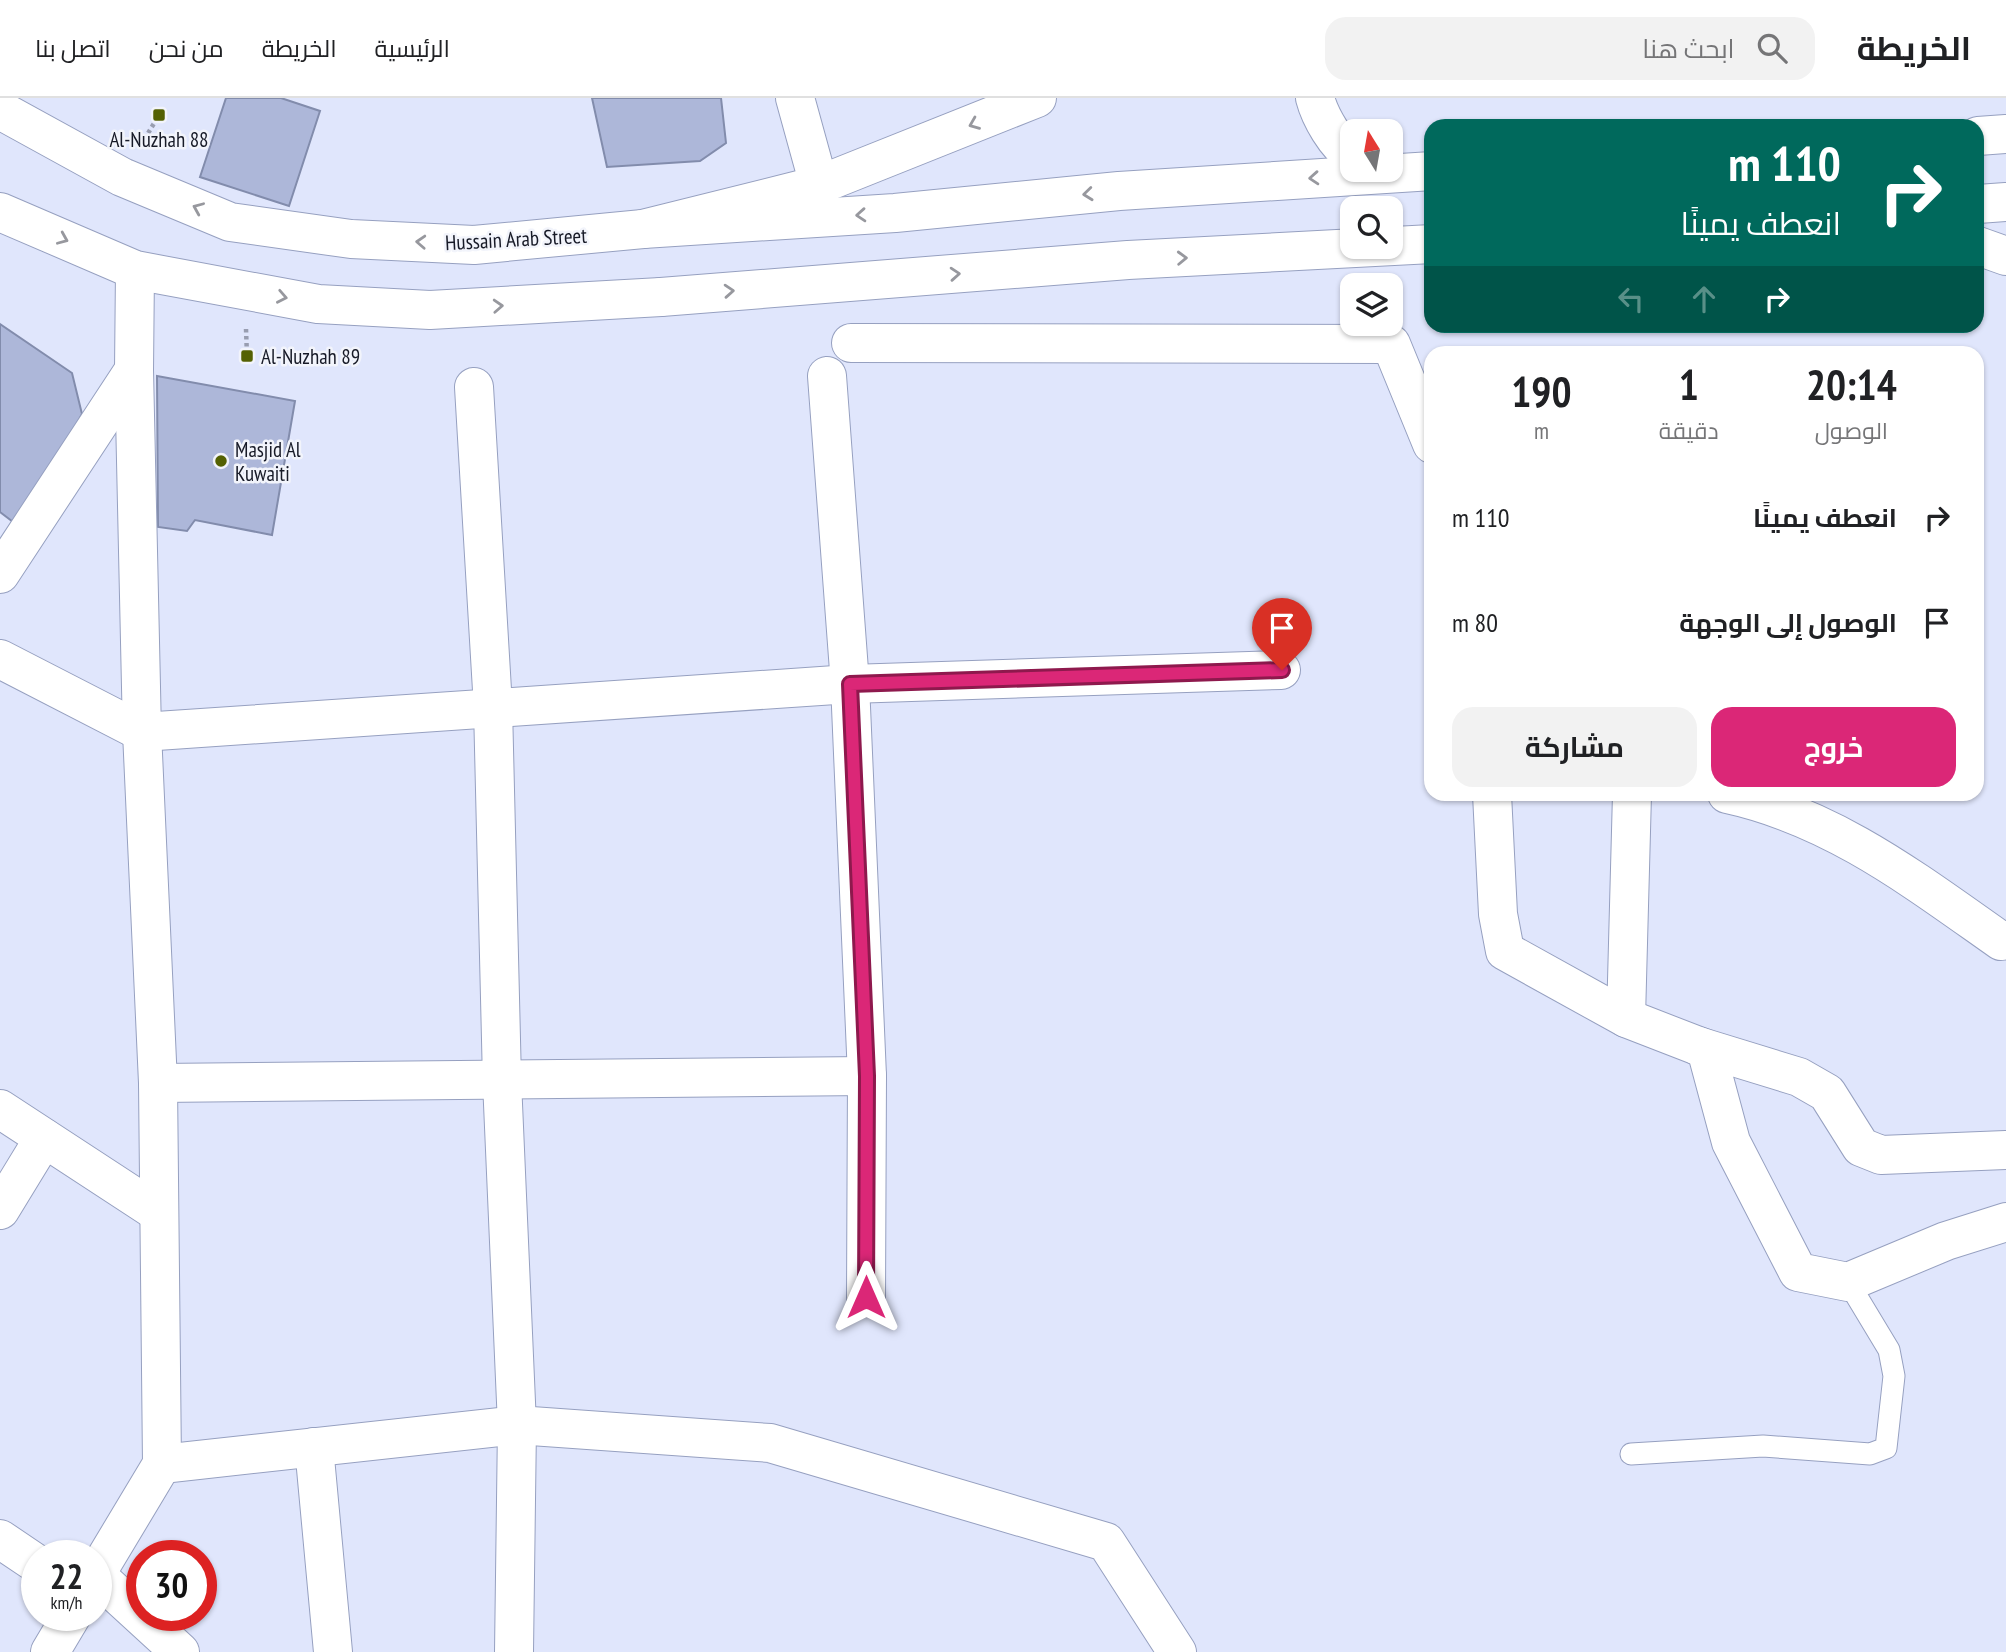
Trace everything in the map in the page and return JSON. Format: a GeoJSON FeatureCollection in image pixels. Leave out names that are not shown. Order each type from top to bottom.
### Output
{"type":"FeatureCollection","features":[{"type":"Feature","properties":{"kind":"main road"},"geometry":{"type":"LineString","coordinates":[[795,98],[820,185]]}},
{"type":"Feature","properties":{"kind":"main road","name":"Hussain Arab Street"},"geometry":{"type":"LineString","coordinates":[[0,110],[90,161],[230,222],[351,239],[474,245],[643,229],[820,185],[1037,98]]}},
{"type":"Feature","properties":{"kind":"main road"},"geometry":{"type":"LineString","coordinates":[[1315,98],[1318,109],[1340,143]]}},
{"type":"Feature","properties":{"kind":"main road"},"geometry":{"type":"LineString","coordinates":[[1984,136],[2006,134]]}},
{"type":"Feature","properties":{"kind":"main road"},"geometry":{"type":"LineString","coordinates":[[1404,169],[1424,170]]}},
{"type":"Feature","properties":{"kind":"main road"},"geometry":{"type":"LineString","coordinates":[[643,229],[895,213],[1340,170]]}},
{"type":"Feature","properties":{"kind":"main road"},"geometry":{"type":"LineString","coordinates":[[1984,204],[2006,202]]}},
{"type":"Feature","properties":{"kind":"main road"},"geometry":{"type":"LineString","coordinates":[[0,212],[135,270],[330,305],[430,310],[660,297],[1128,260],[1424,244]]}},
{"type":"Feature","properties":{"kind":"main road"},"geometry":{"type":"LineString","coordinates":[[1984,248],[2006,256]]}},
{"type":"Feature","properties":{"kind":"main road"},"geometry":{"type":"LineString","coordinates":[[112,1547],[162,1464],[158,1083],[142,732],[134,370],[135,270]]}},
{"type":"Feature","properties":{"kind":"main road"},"geometry":{"type":"LineString","coordinates":[[851,343],[1391,344],[1424,424]]}},
{"type":"Feature","properties":{"kind":"main road"},"geometry":{"type":"LineString","coordinates":[[0,574],[134,370]]}},
{"type":"Feature","properties":{"kind":"main road"},"geometry":{"type":"LineString","coordinates":[[827,376],[850,684],[867,1076],[866,1297]]}},
{"type":"Feature","properties":{"kind":"main road"},"geometry":{"type":"LineString","coordinates":[[474,387],[493,707],[502,1081],[517,1425],[514,1652]]}},
{"type":"Feature","properties":{"kind":"main road"},"geometry":{"type":"LineString","coordinates":[[0,659],[142,732],[850,684],[1282,670]]}},
{"type":"Feature","properties":{"kind":"main road"},"geometry":{"type":"LineString","coordinates":[[1492,801],[1498,914],[1505,951],[1626,1018],[1706,1049],[1731,1142],[1798,1272],[1849,1282],[1946,1241],[2006,1222]]}},
{"type":"Feature","properties":{"kind":"main road"},"geometry":{"type":"LineString","coordinates":[[1626,1018],[1632,801]]}},
{"type":"Feature","properties":{"kind":"main road"},"geometry":{"type":"LineString","coordinates":[[1758,801],[1818,822],[1869,850],[2001,941],[2006,940]]}},
{"type":"Feature","properties":{"kind":"main road"},"geometry":{"type":"LineString","coordinates":[[1698,1046],[1799,1077],[1827,1093],[1861,1147],[1881,1155],[2006,1150]]}},
{"type":"Feature","properties":{"kind":"main road"},"geometry":{"type":"LineString","coordinates":[[158,1083],[867,1076]]}},
{"type":"Feature","properties":{"kind":"main road"},"geometry":{"type":"LineString","coordinates":[[0,1109],[159,1213]]}},
{"type":"Feature","properties":{"kind":"main road"},"geometry":{"type":"LineString","coordinates":[[0,1210],[44,1138]]}},
{"type":"Feature","properties":{"kind":"main road"},"geometry":{"type":"LineString","coordinates":[[162,1464],[517,1425],[770,1443],[1106,1542],[1177,1652]]}},
{"type":"Feature","properties":{"kind":"main road"},"geometry":{"type":"LineString","coordinates":[[314,1447],[333,1652]]}},
{"type":"Feature","properties":{"kind":"main road"},"geometry":{"type":"LineString","coordinates":[[0,1539],[21,1553]]}},
{"type":"Feature","properties":{"kind":"main road"},"geometry":{"type":"LineString","coordinates":[[112,1589],[180,1652]]}},
{"type":"Feature","properties":{"kind":"main road"},"geometry":{"type":"LineString","coordinates":[[50,1652],[62,1631]]}},
{"type":"Feature","properties":{"kind":"lane"},"geometry":{"type":"LineString","coordinates":[[1631,1454],[1763,1446],[1870,1454],[1886,1448],[1894,1376],[1889,1350],[1849,1282]]}},
{"type":"Feature","properties":{"kind":"building"},"geometry":{"type":"Polygon","coordinates":[[[226,98],[281,98],[320,111],[289,206],[200,177],[226,98]]]}},
{"type":"Feature","properties":{"kind":"building"},"geometry":{"type":"Polygon","coordinates":[[[592,98],[721,98],[726,143],[700,161],[607,167],[592,98]]]}},
{"type":"Feature","properties":{"kind":"building"},"geometry":{"type":"Polygon","coordinates":[[[0,324],[72,373],[82,414],[21,528],[0,512],[0,324]]]}},
{"type":"Feature","properties":{"kind":"building","name":"Masjid Al Kuwaiti"},"geometry":{"type":"Polygon","coordinates":[[[157,376],[295,401],[272,535],[195,520],[187,531],[158,527],[157,376]]]}},
{"type":"Feature","properties":{"kind":"place","name":"Al-Nuzhah 88"},"geometry":{"type":"Point","coordinates":[159,115]}},
{"type":"Feature","properties":{"kind":"place","name":"Al-Nuzhah 89"},"geometry":{"type":"Point","coordinates":[247,356]}},
{"type":"Feature","properties":{"kind":"place","name":"Masjid Al Kuwaiti"},"geometry":{"type":"Point","coordinates":[221,461]}},
{"type":"Feature","properties":{"kind":"route"},"geometry":{"type":"LineString","coordinates":[[866,1297],[867,1076],[850,684],[1282,670]]}}]}
